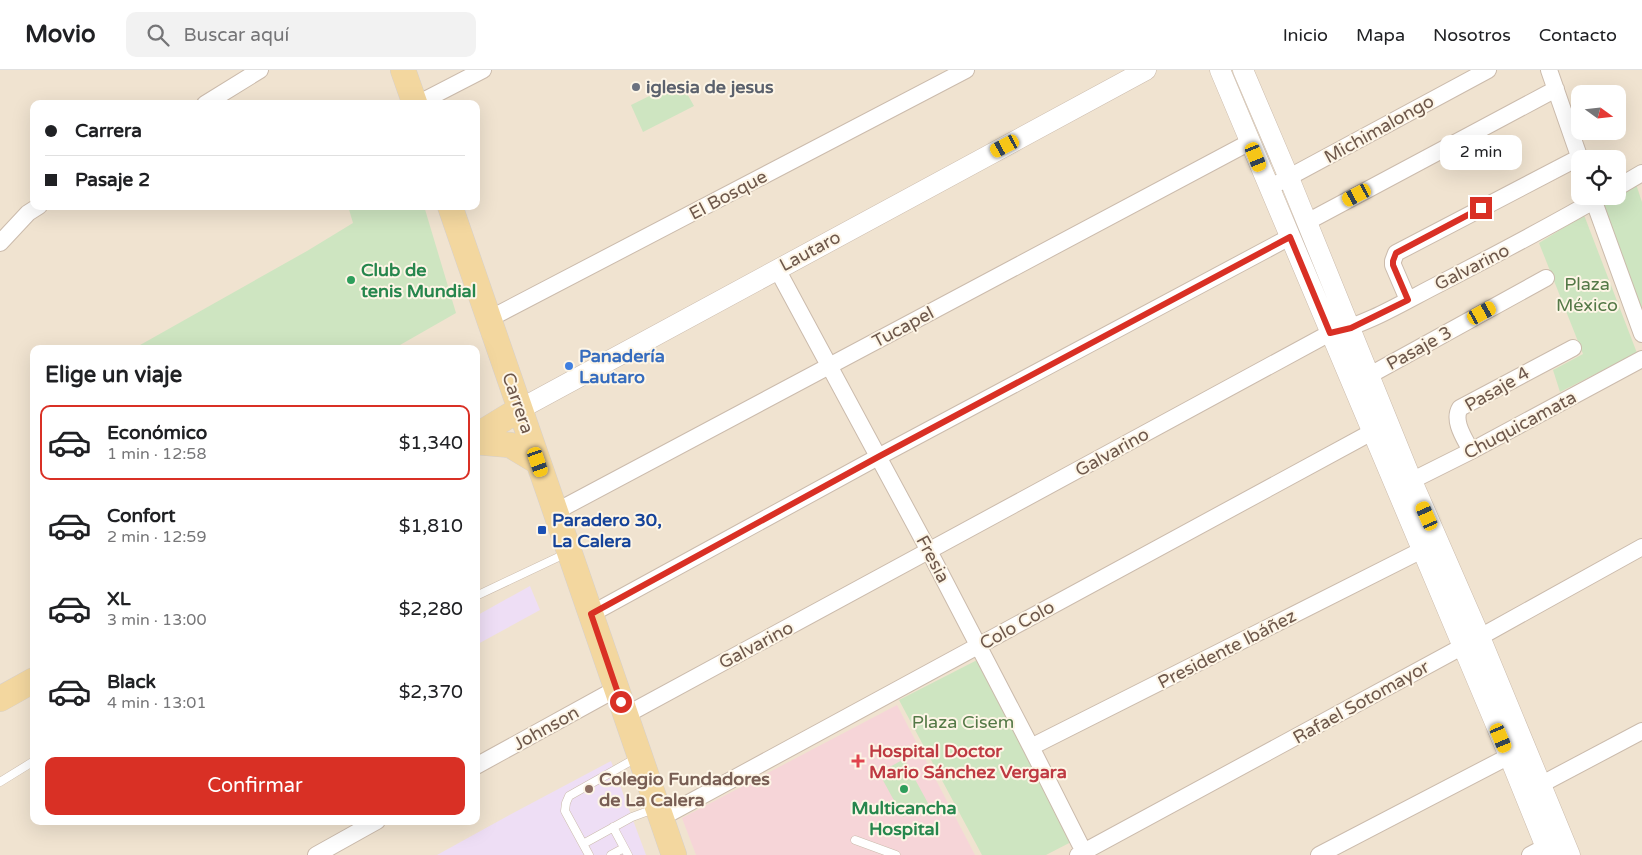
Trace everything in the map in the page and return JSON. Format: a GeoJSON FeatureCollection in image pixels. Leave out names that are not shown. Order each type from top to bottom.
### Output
{"type":"FeatureCollection","features":[{"type":"Feature","properties":{"kind":"main road"},"geometry":{"type":"LineString","coordinates":[[403,70],[414,100]]}},
{"type":"Feature","properties":{"kind":"main road","name":"Carrera"},"geometry":{"type":"LineString","coordinates":[[451,210],[674,855]]}},
{"type":"Feature","properties":{"kind":"main road","name":"Lautaro"},"geometry":{"type":"LineString","coordinates":[[480,434],[520,409]]}},
{"type":"Feature","properties":{"kind":"main road"},"geometry":{"type":"LineString","coordinates":[[480,442],[510,445],[538,462]]}},
{"type":"Feature","properties":{"kind":"main road"},"geometry":{"type":"LineString","coordinates":[[0,699],[30,682]]}},
{"type":"Feature","properties":{"kind":"street"},"geometry":{"type":"LineString","coordinates":[[211,100],[260,70]]}},
{"type":"Feature","properties":{"kind":"street"},"geometry":{"type":"LineString","coordinates":[[424,100],[483,70]]}},
{"type":"Feature","properties":{"kind":"street","name":"El Bosque"},"geometry":{"type":"LineString","coordinates":[[489,319],[966,70]]}},
{"type":"Feature","properties":{"kind":"street","name":"Lautaro"},"geometry":{"type":"LineString","coordinates":[[520,409],[1146,70]]}},
{"type":"Feature","properties":{"kind":"street"},"geometry":{"type":"LineString","coordinates":[[1220,70],[1372,432],[1404,484],[1480,637],[1551,850]]}},
{"type":"Feature","properties":{"kind":"street"},"geometry":{"type":"LineString","coordinates":[[1243,70],[1290,178],[1370,375],[1404,484],[1422,550],[1462,647],[1517,752],[1540,785],[1551,850]]}},
{"type":"Feature","properties":{"kind":"street","name":"Michimalongo"},"geometry":{"type":"LineString","coordinates":[[1269,188],[1488,70]]}},
{"type":"Feature","properties":{"kind":"street"},"geometry":{"type":"LineString","coordinates":[[1549,70],[1577,150]]}},
{"type":"Feature","properties":{"kind":"street"},"geometry":{"type":"LineString","coordinates":[[1307,222],[1556,89]]}},
{"type":"Feature","properties":{"kind":"street","name":"Tucapel"},"geometry":{"type":"LineString","coordinates":[[556,512],[1250,142]]}},
{"type":"Feature","properties":{"kind":"street"},"geometry":{"type":"LineString","coordinates":[[1408,300],[1393,265],[1396,253],[1571,163]]}},
{"type":"Feature","properties":{"kind":"street"},"geometry":{"type":"LineString","coordinates":[[1626,182],[1642,173]]}},
{"type":"Feature","properties":{"kind":"street","name":"Galvarino"},"geometry":{"type":"LineString","coordinates":[[626,716],[1330,333],[1351,328],[1408,300],[1521,241],[1584,205]]}},
{"type":"Feature","properties":{"kind":"street"},"geometry":{"type":"LineString","coordinates":[[1598,205],[1642,334]]}},
{"type":"Feature","properties":{"kind":"street"},"geometry":{"type":"LineString","coordinates":[[0,243],[33,210]]}},
{"type":"Feature","properties":{"kind":"street"},"geometry":{"type":"LineString","coordinates":[[591,614],[878,457],[1290,237]]}},
{"type":"Feature","properties":{"kind":"street","name":"Fresia"},"geometry":{"type":"LineString","coordinates":[[777,269],[979,646],[1031,747],[1081,854]]}},
{"type":"Feature","properties":{"kind":"street","name":"Pasaje 3"},"geometry":{"type":"LineString","coordinates":[[1370,375],[1546,278]]}},
{"type":"Feature","properties":{"kind":"street","name":"Pasaje 4"},"geometry":{"type":"LineString","coordinates":[[1471,451],[1458,420],[1460,408],[1573,348]]}},
{"type":"Feature","properties":{"kind":"street","name":"Chuquicamata"},"geometry":{"type":"LineString","coordinates":[[1404,484],[1471,451],[1642,359]]}},
{"type":"Feature","properties":{"kind":"street","name":"Colo Colo"},"geometry":{"type":"LineString","coordinates":[[659,813],[979,646],[1372,432]]}},
{"type":"Feature","properties":{"kind":"street","name":"Rafael Sotomayor"},"geometry":{"type":"LineString","coordinates":[[1081,854],[1642,547]]}},
{"type":"Feature","properties":{"kind":"street","name":"Presidente Ibáñez"},"geometry":{"type":"LineString","coordinates":[[1031,747],[1422,550]]}},
{"type":"Feature","properties":{"kind":"street","name":"Johnson"},"geometry":{"type":"LineString","coordinates":[[480,764],[616,689]]}},
{"type":"Feature","properties":{"kind":"street"},"geometry":{"type":"LineString","coordinates":[[1540,785],[1642,731]]}},
{"type":"Feature","properties":{"kind":"street"},"geometry":{"type":"LineString","coordinates":[[1319,855],[1517,752]]}},
{"type":"Feature","properties":{"kind":"street"},"geometry":{"type":"LineString","coordinates":[[316,855],[370,825]]}},
{"type":"Feature","properties":{"kind":"lane"},"geometry":{"type":"LineString","coordinates":[[480,594],[569,552]]}},
{"type":"Feature","properties":{"kind":"lane"},"geometry":{"type":"LineString","coordinates":[[589,855],[565,811],[569,796],[640,756]]}},
{"type":"Feature","properties":{"kind":"lane"},"geometry":{"type":"LineString","coordinates":[[0,782],[30,763]]}},
{"type":"Feature","properties":{"kind":"lane"},"geometry":{"type":"LineString","coordinates":[[583,844],[632,817],[659,813]]}},
{"type":"Feature","properties":{"kind":"lane"},"geometry":{"type":"LineString","coordinates":[[611,855],[626,851],[613,827]]}},
{"type":"Feature","properties":{"kind":"lane"},"geometry":{"type":"LineString","coordinates":[[856,840],[896,855]]}},
{"type":"Feature","properties":{"kind":"shaded area"},"geometry":{"type":"Polygon","coordinates":[[[0,70],[1642,70],[1642,855],[0,855],[0,70]]]}},
{"type":"Feature","properties":{"kind":"shaded area"},"geometry":{"type":"Polygon","coordinates":[[[530,586],[540,610],[480,643],[480,614],[530,586]]]}},
{"type":"Feature","properties":{"kind":"shaded area","name":"Hospital Doctor Mario Sánchez Vergara"},"geometry":{"type":"Polygon","coordinates":[[[897,705],[975,855],[696,855],[682,818],[897,705]]]}},
{"type":"Feature","properties":{"kind":"shaded area","name":"Colegio Fundadores de La Calera"},"geometry":{"type":"Polygon","coordinates":[[[611,761],[646,855],[437,855],[504,818],[611,761]]]}},
{"type":"Feature","properties":{"kind":"green space"},"geometry":{"type":"Polygon","coordinates":[[[680,81],[694,106],[643,132],[631,105],[680,81]]]}},
{"type":"Feature","properties":{"kind":"green space"},"geometry":{"type":"Polygon","coordinates":[[[1636,184],[1642,202],[1642,338],[1593,207],[1597,205],[1626,205],[1626,190],[1636,184]]]}},
{"type":"Feature","properties":{"kind":"green space","name":"Club de tenis Mundial"},"geometry":{"type":"Polygon","coordinates":[[[349,210],[425,210],[456,313],[400,345],[140,345],[307,251],[353,223],[349,210]]]}},
{"type":"Feature","properties":{"kind":"green space","name":"Plaza México"},"geometry":{"type":"Polygon","coordinates":[[[1584,215],[1637,353],[1560,392],[1553,370],[1583,354],[1539,243],[1584,215]]]}},
{"type":"Feature","properties":{"kind":"green space","name":"Plaza Cisem"},"geometry":{"type":"Polygon","coordinates":[[[983,657],[1075,840],[1046,855],[982,855],[899,700],[983,657]]]}},
{"type":"Feature","properties":{"kind":"green space","name":"Multicancha Hospital"},"geometry":{"type":"Polygon","coordinates":[[[904,759],[929,805],[903,817],[879,773],[904,759]]]}},
{"type":"Feature","properties":{"kind":"place","name":"iglesia de jesus"},"geometry":{"type":"Point","coordinates":[636,87]}},
{"type":"Feature","properties":{"kind":"place","name":"Club de tenis Mundial"},"geometry":{"type":"Point","coordinates":[351,280]}},
{"type":"Feature","properties":{"kind":"place","name":"Panadería Lautaro"},"geometry":{"type":"Point","coordinates":[569,366]}},
{"type":"Feature","properties":{"kind":"place","name":"Paradero 30, La Calera"},"geometry":{"type":"Point","coordinates":[542,530]}},
{"type":"Feature","properties":{"kind":"place","name":"Hospital Doctor Mario Sánchez Vergara"},"geometry":{"type":"Point","coordinates":[858,761]}},
{"type":"Feature","properties":{"kind":"place","name":"Colegio Fundadores de La Calera"},"geometry":{"type":"Point","coordinates":[589,789]}},
{"type":"Feature","properties":{"kind":"place","name":"Multicancha Hospital"},"geometry":{"type":"Point","coordinates":[904,789]}},
{"type":"Feature","properties":{"kind":"route"},"geometry":{"type":"LineString","coordinates":[[621,702],[591,614],[878,457],[1290,237],[1330,333],[1351,328],[1408,300],[1393,265],[1396,253],[1481,208]]}}]}
